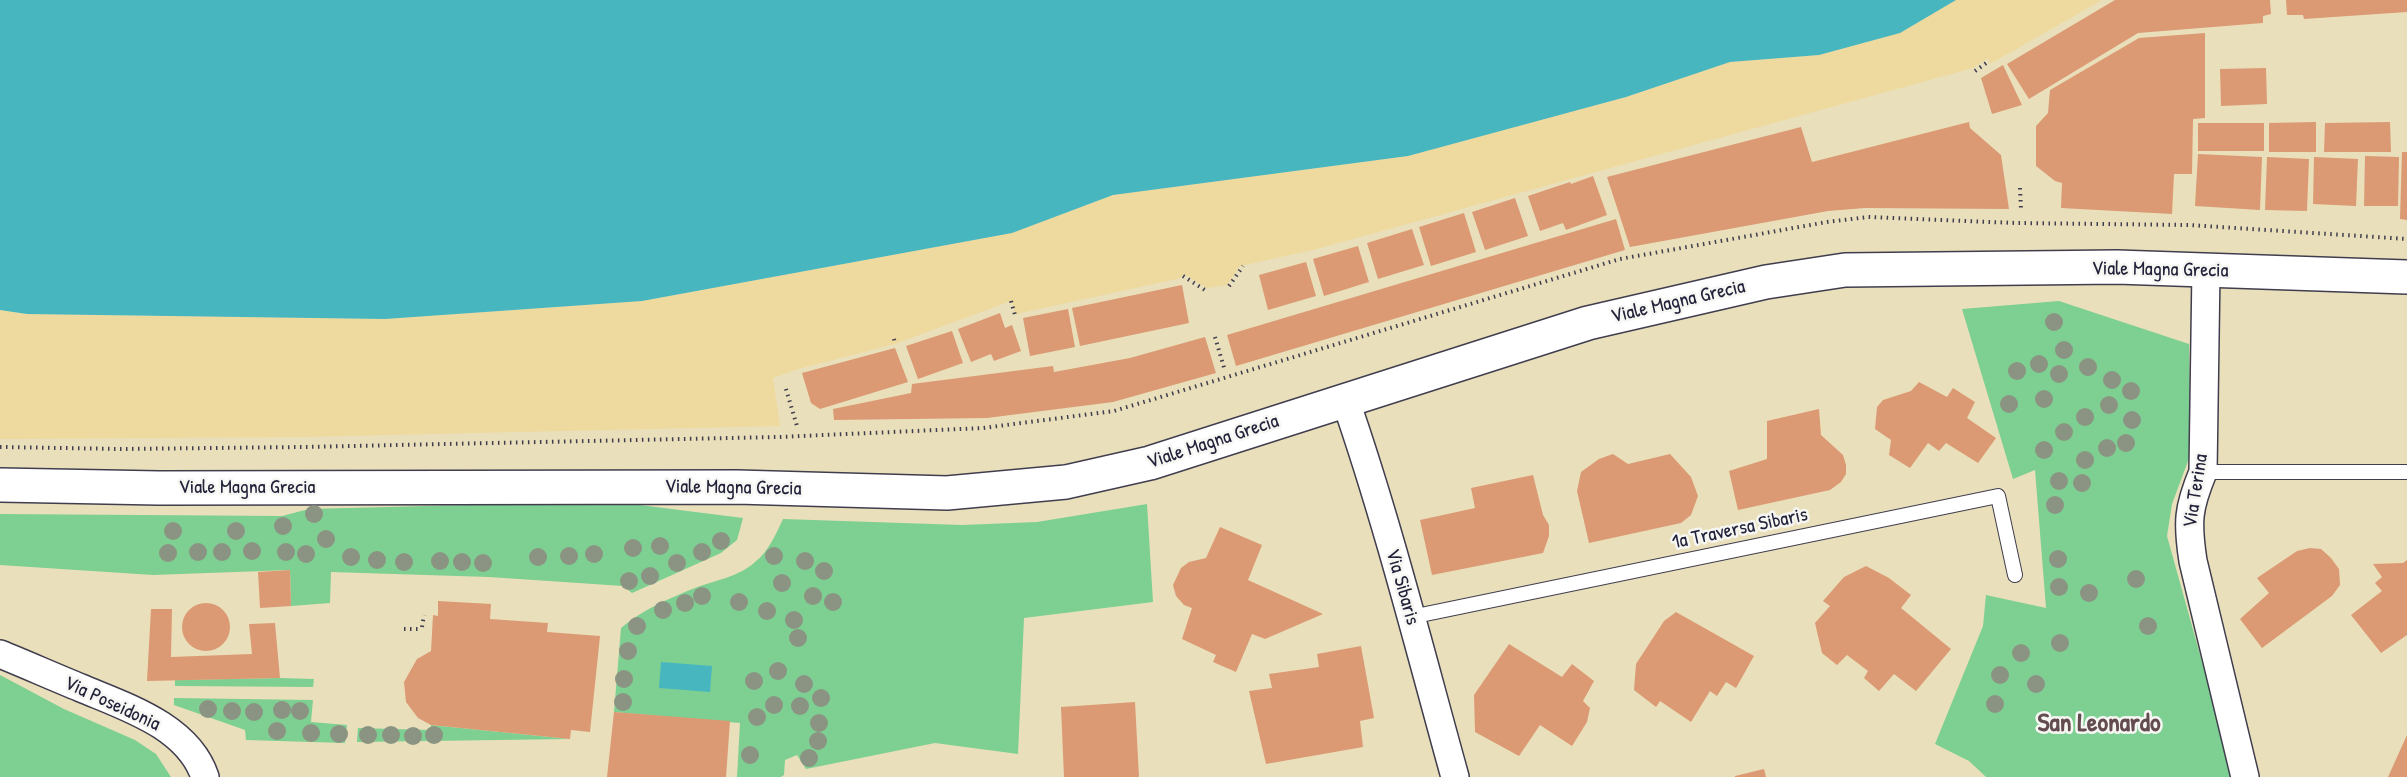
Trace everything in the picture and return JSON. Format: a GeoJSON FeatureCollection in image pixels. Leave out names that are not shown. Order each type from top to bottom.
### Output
{"type":"FeatureCollection","features":[{"type":"Feature","properties":{"kind":"street","name":"Viale Magna Grecia"},"geometry":{"type":"LineString","coordinates":[[0,485],[159,489],[737,487],[947,493],[1066,482],[1150,463],[1588,323],[1766,282],[1833,272],[2117,267],[2407,277]]}},
{"type":"Feature","properties":{"kind":"street","name":"Via Terina"},"geometry":{"type":"LineString","coordinates":[[2206,270],[2203,472],[2191,502],[2189,533],[2193,561],[2245,777]]}},
{"type":"Feature","properties":{"kind":"street","name":"Via Sibaris"},"geometry":{"type":"LineString","coordinates":[[1345,399],[1411,617],[1455,777]]}},
{"type":"Feature","properties":{"kind":"street","name":"Via Poseidonia"},"geometry":{"type":"LineString","coordinates":[[0,654],[144,714],[168,730],[189,749],[202,768],[205,777]]}},
{"type":"Feature","properties":{"kind":"lane"},"geometry":{"type":"LineString","coordinates":[[2203,472],[2407,472]]}},
{"type":"Feature","properties":{"kind":"lane","name":"1a Traversa Sibaris"},"geometry":{"type":"LineString","coordinates":[[1411,617],[1998,496],[2015,574]]}},
{"type":"Feature","properties":{"kind":"path"},"geometry":{"type":"LineString","coordinates":[[1975,71],[1989,62]]}},
{"type":"Feature","properties":{"kind":"path"},"geometry":{"type":"LineString","coordinates":[[2020,188],[2021,209]]}},
{"type":"Feature","properties":{"kind":"path"},"geometry":{"type":"LineString","coordinates":[[0,447],[121,449],[302,447],[779,437],[983,428],[1114,411],[1620,259],[1827,222],[1868,217],[2016,223],[2189,225],[2407,239]]}},
{"type":"Feature","properties":{"kind":"path"},"geometry":{"type":"LineString","coordinates":[[1229,286],[1243,266]]}},
{"type":"Feature","properties":{"kind":"path"},"geometry":{"type":"LineString","coordinates":[[1183,276],[1206,290]]}},
{"type":"Feature","properties":{"kind":"path"},"geometry":{"type":"LineString","coordinates":[[1011,301],[1015,315]]}},
{"type":"Feature","properties":{"kind":"path"},"geometry":{"type":"LineString","coordinates":[[1215,338],[1225,371]]}},
{"type":"Feature","properties":{"kind":"path"},"geometry":{"type":"LineString","coordinates":[[786,389],[797,426]]}},
{"type":"Feature","properties":{"kind":"path"},"geometry":{"type":"LineString","coordinates":[[404,629],[421,628],[424,615]]}},
{"type":"Feature","properties":{"kind":"green space"},"geometry":{"type":"Polygon","coordinates":[[[2059,301],[2189,344],[2191,453],[2172,504],[2167,536],[2234,777],[1986,777],[1969,761],[1935,744],[1983,626],[1986,595],[2046,608],[2035,470],[2013,479],[1962,309],[2059,301]]]}},
{"type":"Feature","properties":{"kind":"green space"},"geometry":{"type":"Polygon","coordinates":[[[504,504],[640,505],[743,518],[737,540],[721,553],[632,593],[623,586],[489,577],[331,572],[330,603],[291,606],[290,570],[153,575],[0,565],[0,514],[282,516],[309,509],[504,504]]]}},
{"type":"Feature","properties":{"kind":"green space"},"geometry":{"type":"Polygon","coordinates":[[[1147,504],[1153,602],[1024,618],[1018,754],[935,743],[806,769],[797,755],[785,760],[784,775],[781,777],[737,777],[740,723],[614,712],[621,628],[666,600],[734,575],[749,567],[768,548],[783,519],[962,525],[1037,522],[1147,504]]]}},
{"type":"Feature","properties":{"kind":"green space"},"geometry":{"type":"Polygon","coordinates":[[[0,675],[64,709],[135,740],[156,754],[171,777],[0,777],[0,675]]]}},
{"type":"Feature","properties":{"kind":"green space"},"geometry":{"type":"Polygon","coordinates":[[[314,679],[313,687],[175,686],[175,680],[314,679]]]}},
{"type":"Feature","properties":{"kind":"green space"},"geometry":{"type":"Polygon","coordinates":[[[174,698],[313,700],[311,722],[347,725],[345,743],[246,740],[245,730],[174,705],[174,698]]]}},
{"type":"Feature","properties":{"kind":"green space"},"geometry":{"type":"Polygon","coordinates":[[[431,725],[570,739],[357,742],[358,728],[431,730],[431,725]]]}},
{"type":"Feature","properties":{"kind":"sand"},"geometry":{"type":"Polygon","coordinates":[[[1956,0],[2102,0],[1990,64],[1988,58],[1973,68],[1313,250],[1240,266],[1227,285],[1207,288],[1184,274],[1181,278],[1016,314],[1011,301],[895,344],[798,369],[773,378],[780,426],[303,437],[0,439],[0,310],[27,314],[385,319],[642,301],[1012,233],[1113,195],[1408,156],[1626,97],[1730,62],[1819,55],[1900,33],[1956,0]]]}},
{"type":"Feature","properties":{"kind":"water"},"geometry":{"type":"Polygon","coordinates":[[[0,0],[1956,0],[1900,33],[1819,55],[1730,62],[1626,97],[1408,156],[1113,195],[1012,233],[642,301],[385,319],[27,314],[0,310],[0,0]]]}},
{"type":"Feature","properties":{"kind":"water"},"geometry":{"type":"Polygon","coordinates":[[[661,662],[712,666],[710,692],[659,688],[661,662]]]}},
{"type":"Feature","properties":{"kind":"building"},"geometry":{"type":"Polygon","coordinates":[[[2115,0],[2270,0],[2271,14],[2263,16],[2263,23],[2138,33],[2029,99],[2007,64],[2115,0]]]}},
{"type":"Feature","properties":{"kind":"building"},"geometry":{"type":"Polygon","coordinates":[[[2286,0],[2407,0],[2407,12],[2304,19],[2303,15],[2287,15],[2286,0]]]}},
{"type":"Feature","properties":{"kind":"building"},"geometry":{"type":"Polygon","coordinates":[[[2205,33],[2205,118],[2193,119],[2192,174],[2174,174],[2172,214],[2061,208],[2062,183],[2055,181],[2036,166],[2036,126],[2048,113],[2050,90],[2139,38],[2205,33]]]}},
{"type":"Feature","properties":{"kind":"building"},"geometry":{"type":"Polygon","coordinates":[[[2003,65],[2022,105],[1992,114],[1981,78],[2003,65]]]}},
{"type":"Feature","properties":{"kind":"building"},"geometry":{"type":"Polygon","coordinates":[[[2266,68],[2267,104],[2221,106],[2220,69],[2266,68]]]}},
{"type":"Feature","properties":{"kind":"building"},"geometry":{"type":"Polygon","coordinates":[[[1969,122],[1970,128],[2001,155],[2009,209],[1865,208],[1828,211],[1630,247],[1607,177],[1801,127],[1812,162],[1969,122]]]}},
{"type":"Feature","properties":{"kind":"building"},"geometry":{"type":"Polygon","coordinates":[[[2316,122],[2316,152],[2269,152],[2269,123],[2316,122]]]}},
{"type":"Feature","properties":{"kind":"building"},"geometry":{"type":"Polygon","coordinates":[[[2390,122],[2391,152],[2324,152],[2325,123],[2390,122]]]}},
{"type":"Feature","properties":{"kind":"building"},"geometry":{"type":"Polygon","coordinates":[[[2198,123],[2264,123],[2264,151],[2198,151],[2198,123]]]}},
{"type":"Feature","properties":{"kind":"building"},"geometry":{"type":"Polygon","coordinates":[[[2402,152],[2407,152],[2407,220],[2400,219],[2402,152]]]}},
{"type":"Feature","properties":{"kind":"building"},"geometry":{"type":"Polygon","coordinates":[[[2198,154],[2262,157],[2260,210],[2195,206],[2198,154]]]}},
{"type":"Feature","properties":{"kind":"building"},"geometry":{"type":"Polygon","coordinates":[[[2365,156],[2399,157],[2398,206],[2364,206],[2365,156]]]}},
{"type":"Feature","properties":{"kind":"building"},"geometry":{"type":"Polygon","coordinates":[[[2267,157],[2309,159],[2307,211],[2265,210],[2267,157]]]}},
{"type":"Feature","properties":{"kind":"building"},"geometry":{"type":"Polygon","coordinates":[[[2314,157],[2358,159],[2356,206],[2313,204],[2314,157]]]}},
{"type":"Feature","properties":{"kind":"building"},"geometry":{"type":"Polygon","coordinates":[[[1593,176],[1607,215],[1566,230],[1563,223],[1540,231],[1528,196],[1593,176]]]}},
{"type":"Feature","properties":{"kind":"building"},"geometry":{"type":"Polygon","coordinates":[[[1515,198],[1528,236],[1485,250],[1472,212],[1515,198]]]}},
{"type":"Feature","properties":{"kind":"building"},"geometry":{"type":"Polygon","coordinates":[[[1464,213],[1476,252],[1431,266],[1419,227],[1464,213]]]}},
{"type":"Feature","properties":{"kind":"building"},"geometry":{"type":"Polygon","coordinates":[[[1616,219],[1625,250],[1236,366],[1227,335],[1616,219]]]}},
{"type":"Feature","properties":{"kind":"building"},"geometry":{"type":"Polygon","coordinates":[[[1412,229],[1424,265],[1378,279],[1367,243],[1412,229]]]}},
{"type":"Feature","properties":{"kind":"building"},"geometry":{"type":"Polygon","coordinates":[[[1358,246],[1369,282],[1324,296],[1313,259],[1358,246]]]}},
{"type":"Feature","properties":{"kind":"building"},"geometry":{"type":"Polygon","coordinates":[[[1306,262],[1316,296],[1268,310],[1259,275],[1306,262]]]}},
{"type":"Feature","properties":{"kind":"building"},"geometry":{"type":"Polygon","coordinates":[[[1182,285],[1189,323],[1080,346],[1072,308],[1182,285]]]}},
{"type":"Feature","properties":{"kind":"building"},"geometry":{"type":"Polygon","coordinates":[[[1068,309],[1075,347],[1030,356],[1023,318],[1068,309]]]}},
{"type":"Feature","properties":{"kind":"building"},"geometry":{"type":"Polygon","coordinates":[[[1000,313],[1005,328],[1012,325],[1021,351],[994,361],[991,354],[971,362],[958,329],[1000,313]]]}},
{"type":"Feature","properties":{"kind":"building"},"geometry":{"type":"Polygon","coordinates":[[[952,331],[963,363],[918,379],[906,346],[952,331]]]}},
{"type":"Feature","properties":{"kind":"building"},"geometry":{"type":"Polygon","coordinates":[[[1205,337],[1216,373],[1113,402],[987,418],[834,420],[833,409],[911,393],[912,384],[1053,366],[1054,372],[1130,358],[1205,337]]]}},
{"type":"Feature","properties":{"kind":"building"},"geometry":{"type":"Polygon","coordinates":[[[895,348],[908,382],[820,409],[811,403],[802,373],[895,348]]]}},
{"type":"Feature","properties":{"kind":"building"},"geometry":{"type":"Polygon","coordinates":[[[1919,382],[1947,397],[1953,388],[1975,402],[1967,418],[1996,438],[1978,463],[1946,443],[1939,451],[1928,443],[1910,468],[1889,455],[1891,440],[1875,429],[1877,407],[1883,400],[1911,391],[1919,382]]]}},
{"type":"Feature","properties":{"kind":"building"},"geometry":{"type":"Polygon","coordinates":[[[1819,409],[1821,435],[1843,455],[1846,474],[1841,482],[1830,490],[1738,510],[1729,471],[1767,459],[1767,421],[1819,409]]]}},
{"type":"Feature","properties":{"kind":"building"},"geometry":{"type":"Polygon","coordinates":[[[1613,454],[1628,464],[1670,454],[1691,477],[1698,496],[1691,515],[1681,523],[1589,543],[1577,491],[1581,472],[1599,459],[1613,454]]]}},
{"type":"Feature","properties":{"kind":"building"},"geometry":{"type":"Polygon","coordinates":[[[1533,475],[1543,515],[1549,525],[1549,536],[1543,553],[1432,575],[1420,520],[1475,508],[1471,488],[1533,475]]]}},
{"type":"Feature","properties":{"kind":"building"},"geometry":{"type":"Polygon","coordinates":[[[1220,527],[1262,545],[1248,580],[1323,614],[1265,639],[1252,634],[1236,672],[1213,662],[1216,655],[1182,639],[1192,608],[1184,605],[1176,596],[1173,585],[1181,568],[1189,562],[1206,558],[1220,527]]]}},
{"type":"Feature","properties":{"kind":"building"},"geometry":{"type":"Polygon","coordinates":[[[2310,548],[2321,549],[2331,558],[2339,569],[2340,585],[2332,596],[2262,648],[2240,619],[2269,593],[2257,578],[2297,551],[2310,548]]]}},
{"type":"Feature","properties":{"kind":"building"},"geometry":{"type":"Polygon","coordinates":[[[2407,560],[2407,635],[2381,653],[2351,615],[2382,591],[2375,583],[2382,577],[2373,564],[2403,563],[2407,560]]]}},
{"type":"Feature","properties":{"kind":"building"},"geometry":{"type":"Polygon","coordinates":[[[1866,566],[1889,578],[1911,595],[1901,608],[1951,649],[1916,691],[1894,674],[1879,691],[1864,678],[1868,671],[1847,655],[1837,665],[1822,653],[1815,623],[1830,606],[1823,601],[1844,577],[1866,566]]]}},
{"type":"Feature","properties":{"kind":"building"},"geometry":{"type":"Polygon","coordinates":[[[290,570],[291,606],[260,608],[258,572],[290,570]]]}},
{"type":"Feature","properties":{"kind":"building"},"geometry":{"type":"Polygon","coordinates":[[[438,601],[491,604],[490,619],[548,623],[547,632],[600,636],[590,732],[571,730],[570,739],[431,725],[418,718],[406,702],[404,682],[417,659],[431,651],[433,615],[438,616],[438,601]]]}},
{"type":"Feature","properties":{"kind":"building"},"geometry":{"type":"Polygon","coordinates":[[[206,603],[223,610],[230,627],[223,644],[206,651],[189,644],[182,627],[189,610],[206,603]]]}},
{"type":"Feature","properties":{"kind":"building"},"geometry":{"type":"Polygon","coordinates":[[[151,609],[172,609],[171,657],[252,654],[249,624],[275,623],[280,678],[147,681],[151,609]]]}},
{"type":"Feature","properties":{"kind":"building"},"geometry":{"type":"Polygon","coordinates":[[[1676,612],[1754,656],[1736,688],[1726,682],[1717,696],[1710,691],[1691,722],[1660,701],[1656,707],[1634,690],[1636,664],[1664,621],[1676,612]]]}},
{"type":"Feature","properties":{"kind":"building"},"geometry":{"type":"Polygon","coordinates":[[[1509,644],[1562,677],[1572,664],[1594,681],[1583,701],[1590,708],[1587,722],[1572,746],[1540,725],[1519,756],[1475,732],[1474,695],[1509,644]]]}},
{"type":"Feature","properties":{"kind":"building"},"geometry":{"type":"Polygon","coordinates":[[[1361,646],[1374,718],[1360,721],[1363,747],[1266,764],[1249,691],[1272,688],[1269,674],[1319,667],[1317,654],[1361,646]]]}},
{"type":"Feature","properties":{"kind":"building"},"geometry":{"type":"Polygon","coordinates":[[[1135,702],[1139,777],[1064,777],[1061,707],[1135,702]]]}},
{"type":"Feature","properties":{"kind":"building"},"geometry":{"type":"Polygon","coordinates":[[[614,712],[730,721],[726,777],[607,777],[614,712]]]}},
{"type":"Feature","properties":{"kind":"building"},"geometry":{"type":"Polygon","coordinates":[[[2407,735],[2407,777],[2388,777],[2407,735]]]}},
{"type":"Feature","properties":{"kind":"building"},"geometry":{"type":"Polygon","coordinates":[[[1764,769],[1766,777],[1735,777],[1735,776],[1764,769]]]}},
{"type":"Feature","properties":{"kind":"district","name":"San Leonardo"},"geometry":{"type":"Point","coordinates":[2099,724]}}]}
